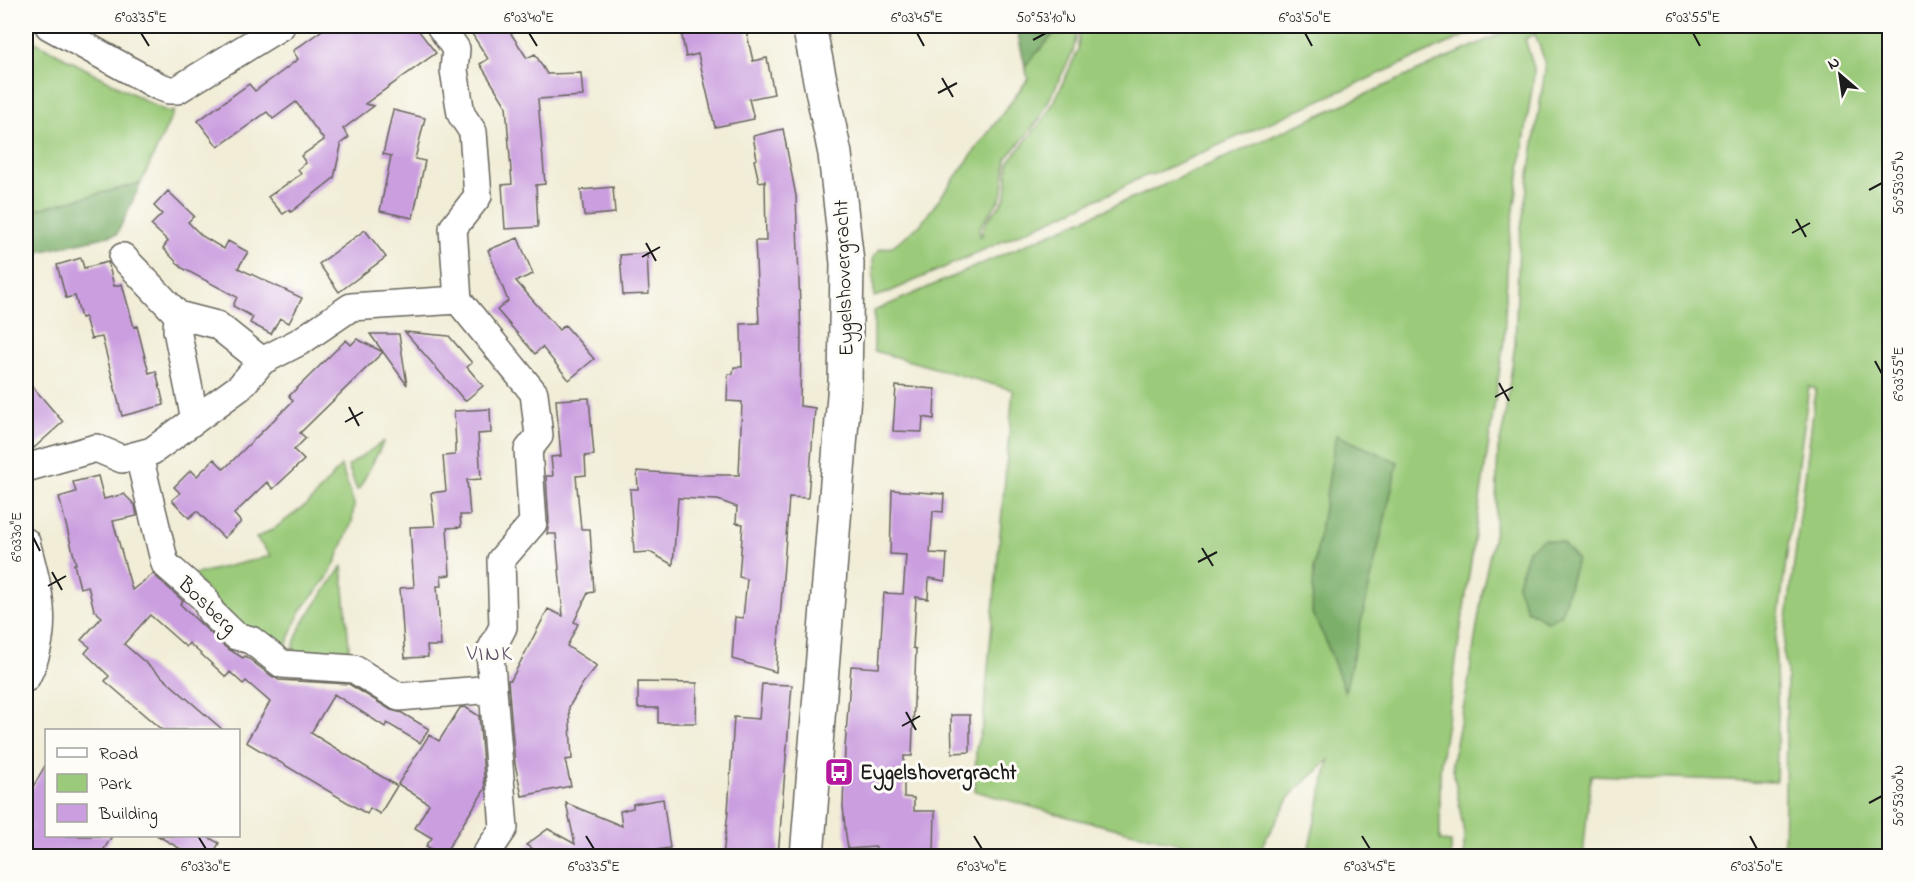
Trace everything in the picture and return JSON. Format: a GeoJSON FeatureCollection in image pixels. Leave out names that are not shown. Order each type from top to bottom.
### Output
{"type":"FeatureCollection","features":[{"type":"Feature","properties":{"kind":"street"},"geometry":{"type":"LineString","coordinates":[[49,26],[169,90],[177,90],[281,26]]}},
{"type":"Feature","properties":{"kind":"street"},"geometry":{"type":"LineString","coordinates":[[440,26],[456,49],[454,70],[461,114],[473,132],[477,175],[478,196],[453,228],[458,300],[534,393],[538,436],[528,450],[533,523],[501,560],[503,627],[490,652],[504,828],[485,856]]}},
{"type":"Feature","properties":{"kind":"street","name":"Eygelshovergracht"},"geometry":{"type":"LineString","coordinates":[[807,856],[845,383],[847,263],[835,154],[809,26]]}},
{"type":"Feature","properties":{"kind":"street"},"geometry":{"type":"LineString","coordinates":[[123,257],[178,315],[217,325],[262,361]]}},
{"type":"Feature","properties":{"kind":"street"},"geometry":{"type":"LineString","coordinates":[[26,468],[96,448],[122,459],[152,451],[240,387],[262,361],[302,341],[351,307],[458,300]]}},
{"type":"Feature","properties":{"kind":"street"},"geometry":{"type":"LineString","coordinates":[[178,315],[177,330],[195,420]]}},
{"type":"Feature","properties":{"kind":"street","name":"Bosberg"},"geometry":{"type":"LineString","coordinates":[[139,456],[165,564],[205,599],[211,612],[236,636],[251,640],[282,664],[354,669],[399,697],[493,689]]}},
{"type":"Feature","properties":{"kind":"street"},"geometry":{"type":"LineString","coordinates":[[26,542],[38,592],[41,628],[36,656],[26,678]]}},
{"type":"Feature","properties":{"kind":"green space"},"geometry":{"type":"Polygon","coordinates":[[[1016,26],[1061,26],[1025,66],[1016,26]]]}},
{"type":"Feature","properties":{"kind":"green space"},"geometry":{"type":"Polygon","coordinates":[[[1061,26],[1072,26],[1075,29],[1073,52],[1039,120],[1006,159],[1003,192],[979,228],[980,236],[984,225],[1006,195],[1009,161],[1043,120],[1078,50],[1079,35],[1075,26],[1487,26],[874,297],[873,257],[880,249],[891,247],[920,225],[1028,79],[1025,66],[1061,26]]]}},
{"type":"Feature","properties":{"kind":"green space"},"geometry":{"type":"Polygon","coordinates":[[[1518,26],[1885,26],[1890,50],[1889,856],[1784,856],[1787,670],[1783,651],[1816,389],[1809,387],[1775,644],[1778,718],[1776,782],[1591,775],[1583,856],[1464,856],[1464,834],[1452,762],[1495,530],[1498,449],[1515,344],[1519,242],[1545,70],[1544,59],[1535,34],[1525,39],[1534,75],[1508,251],[1504,341],[1440,768],[1440,841],[1451,842],[1451,856],[1307,856],[1329,760],[1291,795],[1256,856],[1231,856],[1072,818],[975,791],[976,748],[983,723],[1013,390],[874,351],[874,311],[1139,196],[1518,26]],[[1577,559],[1527,610],[1561,615],[1577,559]]]}},
{"type":"Feature","properties":{"kind":"green space"},"geometry":{"type":"Polygon","coordinates":[[[26,37],[161,109],[174,111],[141,183],[26,212],[26,37]]]}},
{"type":"Feature","properties":{"kind":"green space"},"geometry":{"type":"Polygon","coordinates":[[[141,183],[117,234],[26,255],[26,212],[141,183]]]}},
{"type":"Feature","properties":{"kind":"green space"},"geometry":{"type":"Polygon","coordinates":[[[1336,435],[1398,462],[1345,692],[1324,637],[1312,613],[1314,567],[1336,435]]]}},
{"type":"Feature","properties":{"kind":"green space"},"geometry":{"type":"Polygon","coordinates":[[[384,441],[359,489],[357,490],[348,466],[384,441]]]}},
{"type":"Feature","properties":{"kind":"green space"},"geometry":{"type":"Polygon","coordinates":[[[341,466],[354,504],[352,522],[327,578],[300,612],[283,654],[241,629],[192,575],[271,556],[256,538],[275,528],[311,501],[341,466]]]}},
{"type":"Feature","properties":{"kind":"green space"},"geometry":{"type":"Polygon","coordinates":[[[1543,539],[1562,543],[1577,559],[1561,615],[1548,622],[1527,610],[1517,586],[1528,550],[1543,539]]]}},
{"type":"Feature","properties":{"kind":"green space"},"geometry":{"type":"Polygon","coordinates":[[[342,566],[350,658],[293,656],[293,646],[303,623],[342,566]]]}},
{"type":"Feature","properties":{"kind":"building"},"geometry":{"type":"Polygon","coordinates":[[[328,26],[415,26],[436,53],[365,104],[374,106],[343,129],[349,137],[340,144],[334,178],[291,212],[289,210],[283,214],[268,197],[301,174],[298,169],[306,163],[301,156],[324,140],[296,102],[273,119],[267,112],[218,147],[198,121],[249,84],[255,91],[284,70],[298,59],[293,51],[328,26]]]}},
{"type":"Feature","properties":{"kind":"building"},"geometry":{"type":"Polygon","coordinates":[[[467,26],[506,26],[527,58],[535,54],[547,74],[581,73],[583,96],[538,99],[545,184],[536,185],[538,227],[505,229],[502,185],[512,184],[506,106],[480,64],[488,59],[467,26]]]}},
{"type":"Feature","properties":{"kind":"building"},"geometry":{"type":"Polygon","coordinates":[[[680,26],[745,26],[753,61],[767,58],[774,94],[749,99],[754,119],[715,127],[698,54],[686,57],[680,26]]]}},
{"type":"Feature","properties":{"kind":"building"},"geometry":{"type":"Polygon","coordinates":[[[393,110],[425,118],[415,159],[425,161],[413,218],[380,211],[391,156],[383,154],[393,110]]]}},
{"type":"Feature","properties":{"kind":"building"},"geometry":{"type":"Polygon","coordinates":[[[783,129],[796,196],[801,335],[800,406],[815,408],[808,498],[789,497],[776,672],[732,659],[735,617],[743,618],[747,579],[739,577],[743,524],[736,523],[737,507],[718,500],[678,498],[673,565],[650,552],[634,553],[630,489],[638,489],[637,471],[739,475],[742,402],[727,401],[728,374],[733,374],[734,367],[742,367],[741,324],[759,323],[755,241],[766,241],[765,181],[759,182],[754,160],[757,159],[753,136],[783,129]]]}},
{"type":"Feature","properties":{"kind":"building"},"geometry":{"type":"Polygon","coordinates":[[[613,187],[615,213],[584,216],[581,190],[613,187]]]}},
{"type":"Feature","properties":{"kind":"building"},"geometry":{"type":"Polygon","coordinates":[[[168,191],[194,216],[188,222],[202,236],[224,249],[228,241],[248,252],[238,268],[302,298],[289,323],[280,318],[271,334],[250,323],[253,317],[233,306],[237,297],[182,268],[163,248],[168,241],[151,225],[162,214],[154,206],[168,191]]]}},
{"type":"Feature","properties":{"kind":"building"},"geometry":{"type":"Polygon","coordinates":[[[365,230],[386,257],[339,292],[319,264],[365,230]]]}},
{"type":"Feature","properties":{"kind":"building"},"geometry":{"type":"Polygon","coordinates":[[[518,238],[533,274],[516,281],[559,330],[565,325],[594,359],[569,380],[542,347],[535,354],[497,310],[508,301],[488,250],[518,238]]]}},
{"type":"Feature","properties":{"kind":"building"},"geometry":{"type":"Polygon","coordinates":[[[647,253],[649,294],[623,295],[620,255],[647,253]]]}},
{"type":"Feature","properties":{"kind":"building"},"geometry":{"type":"Polygon","coordinates":[[[81,258],[84,268],[108,262],[114,286],[122,284],[134,327],[137,326],[149,373],[156,371],[164,405],[122,416],[102,337],[91,339],[85,317],[81,318],[75,296],[66,298],[57,265],[81,258]]]}},
{"type":"Feature","properties":{"kind":"building"},"geometry":{"type":"Polygon","coordinates":[[[405,332],[449,336],[472,363],[467,367],[483,386],[465,401],[405,332]]]}},
{"type":"Feature","properties":{"kind":"building"},"geometry":{"type":"Polygon","coordinates":[[[370,334],[399,334],[407,385],[383,352],[370,334]]]}},
{"type":"Feature","properties":{"kind":"building"},"geometry":{"type":"Polygon","coordinates":[[[357,339],[383,352],[300,433],[306,438],[294,450],[304,460],[273,489],[267,482],[234,514],[241,522],[224,538],[197,511],[189,518],[172,500],[180,493],[174,487],[191,470],[197,476],[214,459],[224,469],[293,401],[289,396],[346,340],[351,345],[357,339]]]}},
{"type":"Feature","properties":{"kind":"building"},"geometry":{"type":"Polygon","coordinates":[[[26,379],[63,422],[34,448],[26,438],[26,379]]]}},
{"type":"Feature","properties":{"kind":"building"},"geometry":{"type":"Polygon","coordinates":[[[896,386],[935,389],[934,419],[923,417],[922,432],[893,431],[896,386]]]}},
{"type":"Feature","properties":{"kind":"building"},"geometry":{"type":"Polygon","coordinates":[[[589,398],[594,455],[585,456],[586,475],[576,476],[581,529],[590,529],[594,592],[588,593],[574,622],[578,624],[567,646],[597,666],[583,683],[569,707],[572,759],[565,760],[571,786],[522,796],[515,764],[508,680],[511,680],[548,609],[563,616],[556,534],[547,534],[549,522],[546,476],[553,476],[551,457],[561,456],[556,400],[589,398]]]}},
{"type":"Feature","properties":{"kind":"building"},"geometry":{"type":"Polygon","coordinates":[[[490,409],[491,433],[478,434],[481,479],[467,480],[470,515],[460,515],[461,527],[447,528],[450,575],[441,576],[442,586],[437,586],[441,646],[427,646],[428,657],[405,658],[400,588],[414,587],[410,527],[435,526],[431,493],[446,491],[443,456],[455,455],[454,411],[490,409]]]}},
{"type":"Feature","properties":{"kind":"building"},"geometry":{"type":"Polygon","coordinates":[[[98,476],[104,499],[124,494],[135,505],[137,516],[113,521],[132,590],[153,574],[183,601],[180,604],[225,647],[243,658],[245,656],[279,680],[349,684],[391,710],[402,713],[429,729],[420,743],[387,723],[385,727],[334,694],[311,733],[397,786],[380,814],[370,808],[367,814],[246,742],[270,702],[246,681],[243,684],[230,672],[226,677],[189,643],[186,647],[150,615],[124,644],[222,729],[161,729],[105,681],[109,676],[85,653],[90,647],[81,640],[102,617],[94,610],[88,586],[80,588],[59,497],[76,492],[73,482],[98,476]]]}},
{"type":"Feature","properties":{"kind":"building"},"geometry":{"type":"Polygon","coordinates":[[[892,490],[944,494],[943,512],[933,511],[930,553],[947,554],[945,581],[929,578],[928,599],[916,597],[912,756],[904,756],[904,797],[914,798],[914,811],[935,811],[934,854],[876,856],[876,847],[848,849],[845,828],[843,806],[845,748],[851,666],[879,668],[884,593],[903,594],[906,555],[890,554],[892,490]]]}},
{"type":"Feature","properties":{"kind":"building"},"geometry":{"type":"Polygon","coordinates":[[[638,682],[697,683],[696,723],[658,723],[658,708],[638,708],[638,682]]]}},
{"type":"Feature","properties":{"kind":"building"},"geometry":{"type":"Polygon","coordinates":[[[762,684],[792,685],[778,856],[723,856],[734,717],[759,719],[762,684]]]}},
{"type":"Feature","properties":{"kind":"building"},"geometry":{"type":"Polygon","coordinates":[[[465,707],[479,716],[485,789],[443,856],[426,846],[432,838],[415,828],[429,804],[398,784],[429,735],[439,741],[460,708],[465,707]]]}},
{"type":"Feature","properties":{"kind":"building"},"geometry":{"type":"Polygon","coordinates":[[[951,715],[970,715],[970,752],[952,753],[951,715]]]}},
{"type":"Feature","properties":{"kind":"building"},"geometry":{"type":"Polygon","coordinates":[[[45,766],[45,837],[111,837],[100,856],[26,856],[26,799],[45,766]]]}},
{"type":"Feature","properties":{"kind":"building"},"geometry":{"type":"Polygon","coordinates":[[[663,799],[670,848],[617,856],[545,856],[526,845],[548,829],[575,844],[566,803],[622,826],[620,811],[633,808],[633,804],[663,799]]]}},
{"type":"Feature","properties":{"kind":"building"},"geometry":{"type":"Polygon","coordinates":[[[160,837],[208,837],[219,843],[212,856],[193,856],[160,837]]]}},
{"type":"Feature","properties":{"kind":"place","name":"Eygelshovergracht"},"geometry":{"type":"Point","coordinates":[839,772]}},
{"type":"Feature","properties":{"kind":"district","name":"VINK"},"geometry":{"type":"Point","coordinates":[490,652]}}]}
